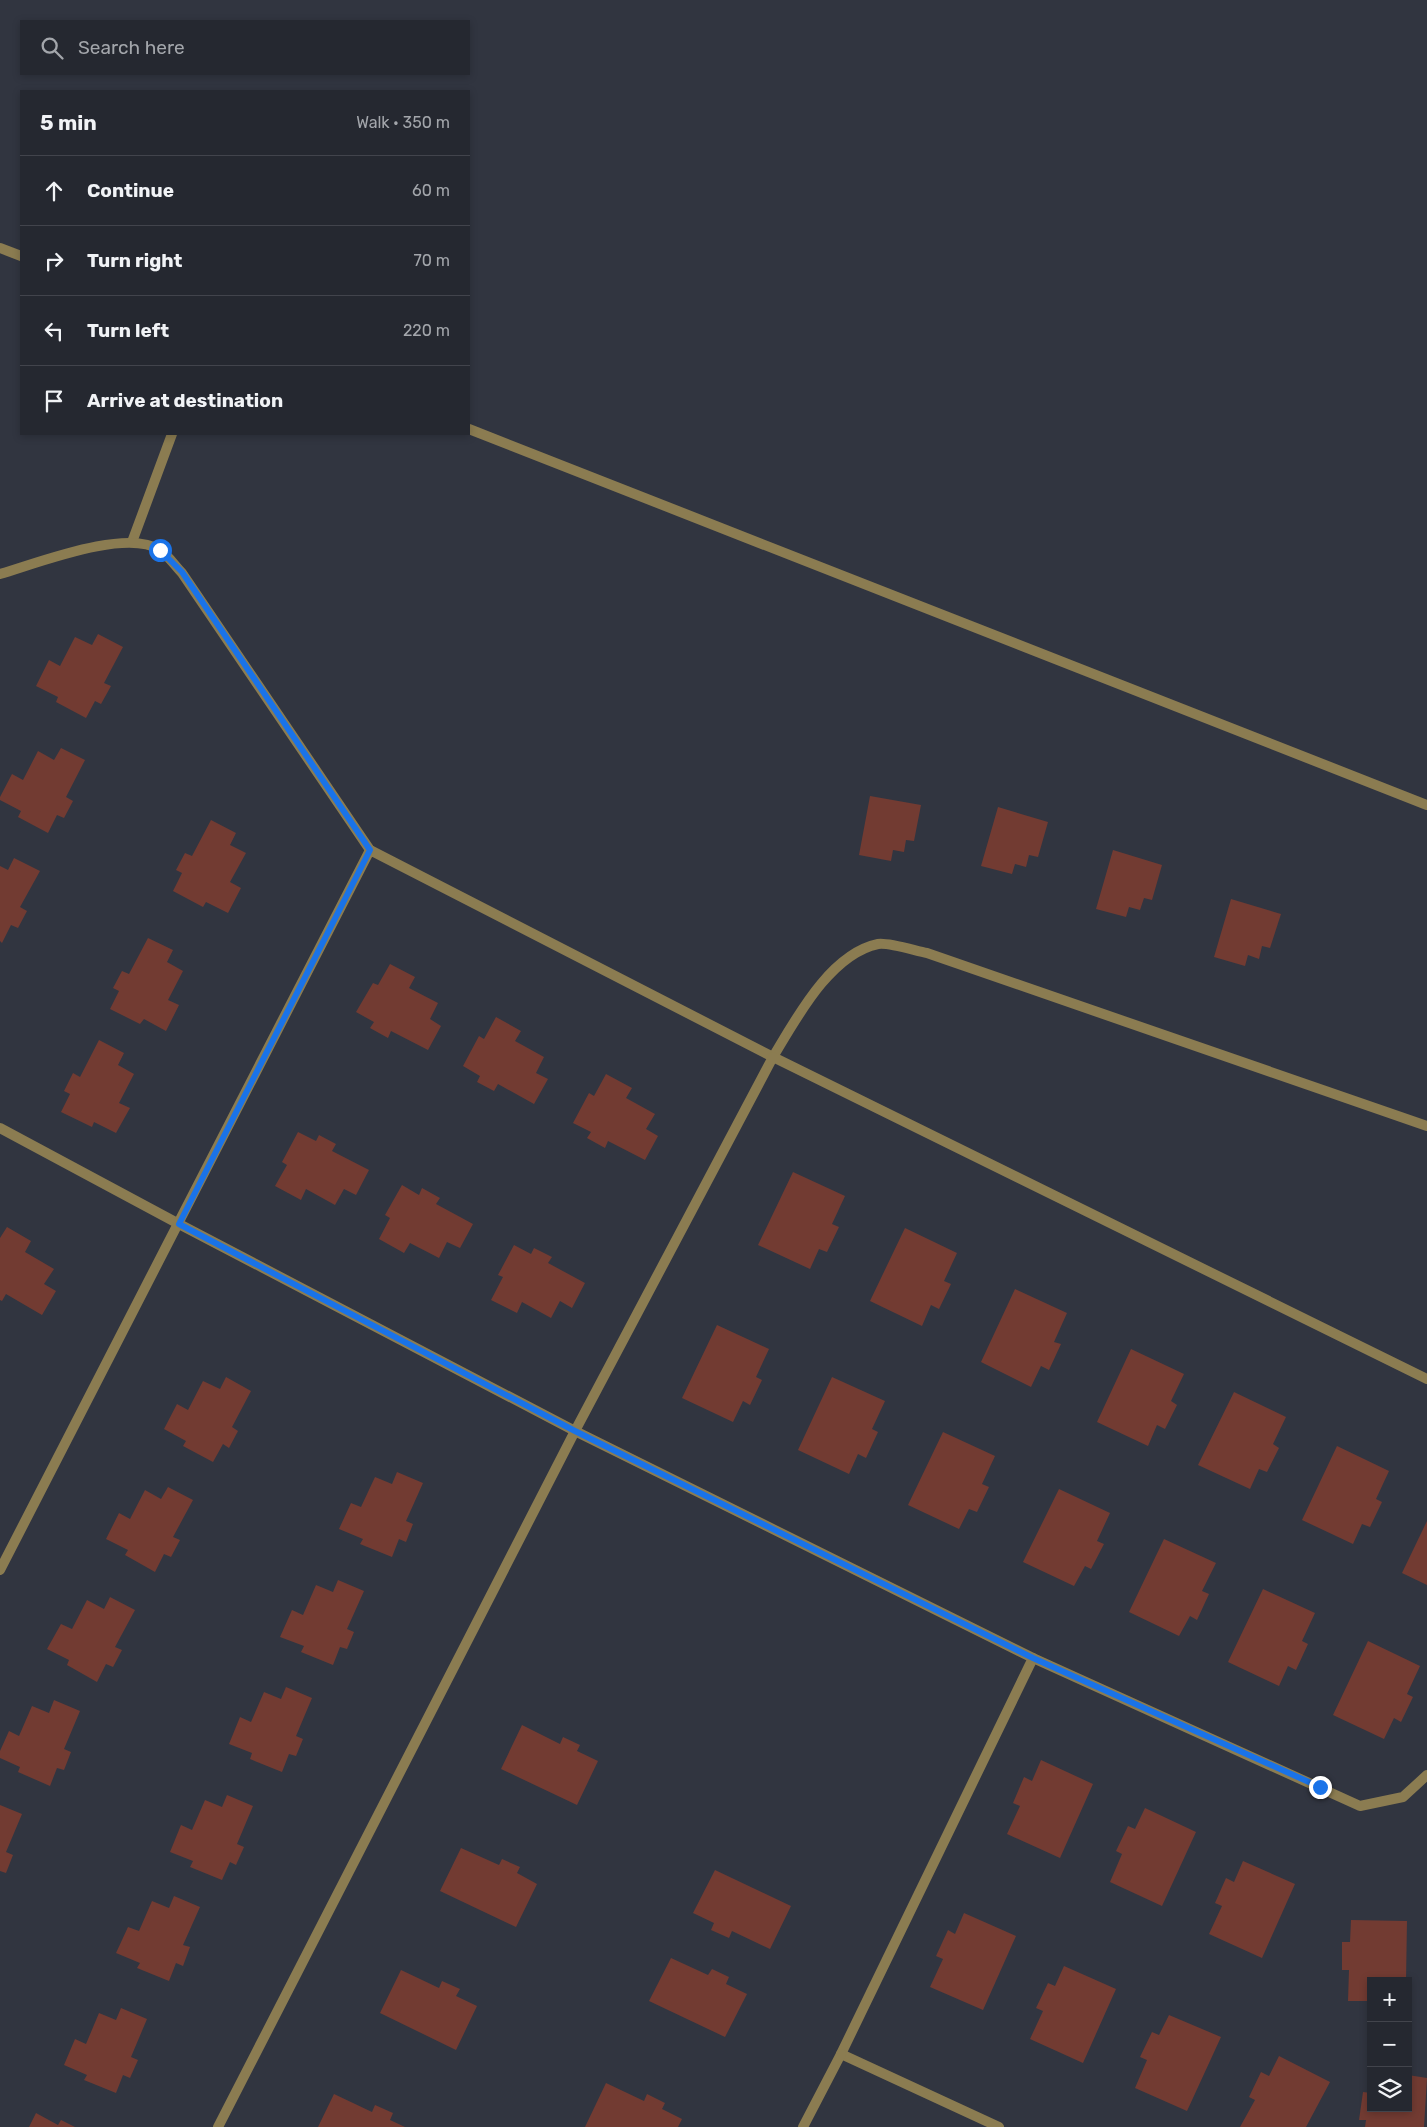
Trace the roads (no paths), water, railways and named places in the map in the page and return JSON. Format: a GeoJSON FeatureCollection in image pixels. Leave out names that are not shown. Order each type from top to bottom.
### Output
{"type":"FeatureCollection","features":[{"type":"Feature","properties":{"kind":"street"},"geometry":{"type":"LineString","coordinates":[[0,248],[20,256]]}},
{"type":"Feature","properties":{"kind":"street"},"geometry":{"type":"LineString","coordinates":[[470,429],[1427,805]]}},
{"type":"Feature","properties":{"kind":"street"},"geometry":{"type":"LineString","coordinates":[[132,542],[172,435]]}},
{"type":"Feature","properties":{"kind":"street"},"geometry":{"type":"LineString","coordinates":[[0,574],[106,544],[132,542],[160,550],[182,572],[370,850],[773,1057],[1427,1379]]}},
{"type":"Feature","properties":{"kind":"street"},"geometry":{"type":"LineString","coordinates":[[0,1570],[370,850]]}},
{"type":"Feature","properties":{"kind":"street"},"geometry":{"type":"LineString","coordinates":[[218,2127],[575,1431],[773,1057],[812,994],[849,957],[879,943],[936,956],[1427,1126]]}},
{"type":"Feature","properties":{"kind":"street"},"geometry":{"type":"LineString","coordinates":[[0,1128],[575,1431],[1033,1658],[1360,1806],[1403,1797],[1427,1775]]}},
{"type":"Feature","properties":{"kind":"street"},"geometry":{"type":"LineString","coordinates":[[803,2127],[841,2054],[1033,1658]]}},
{"type":"Feature","properties":{"kind":"street"},"geometry":{"type":"LineString","coordinates":[[841,2054],[999,2127]]}}]}
